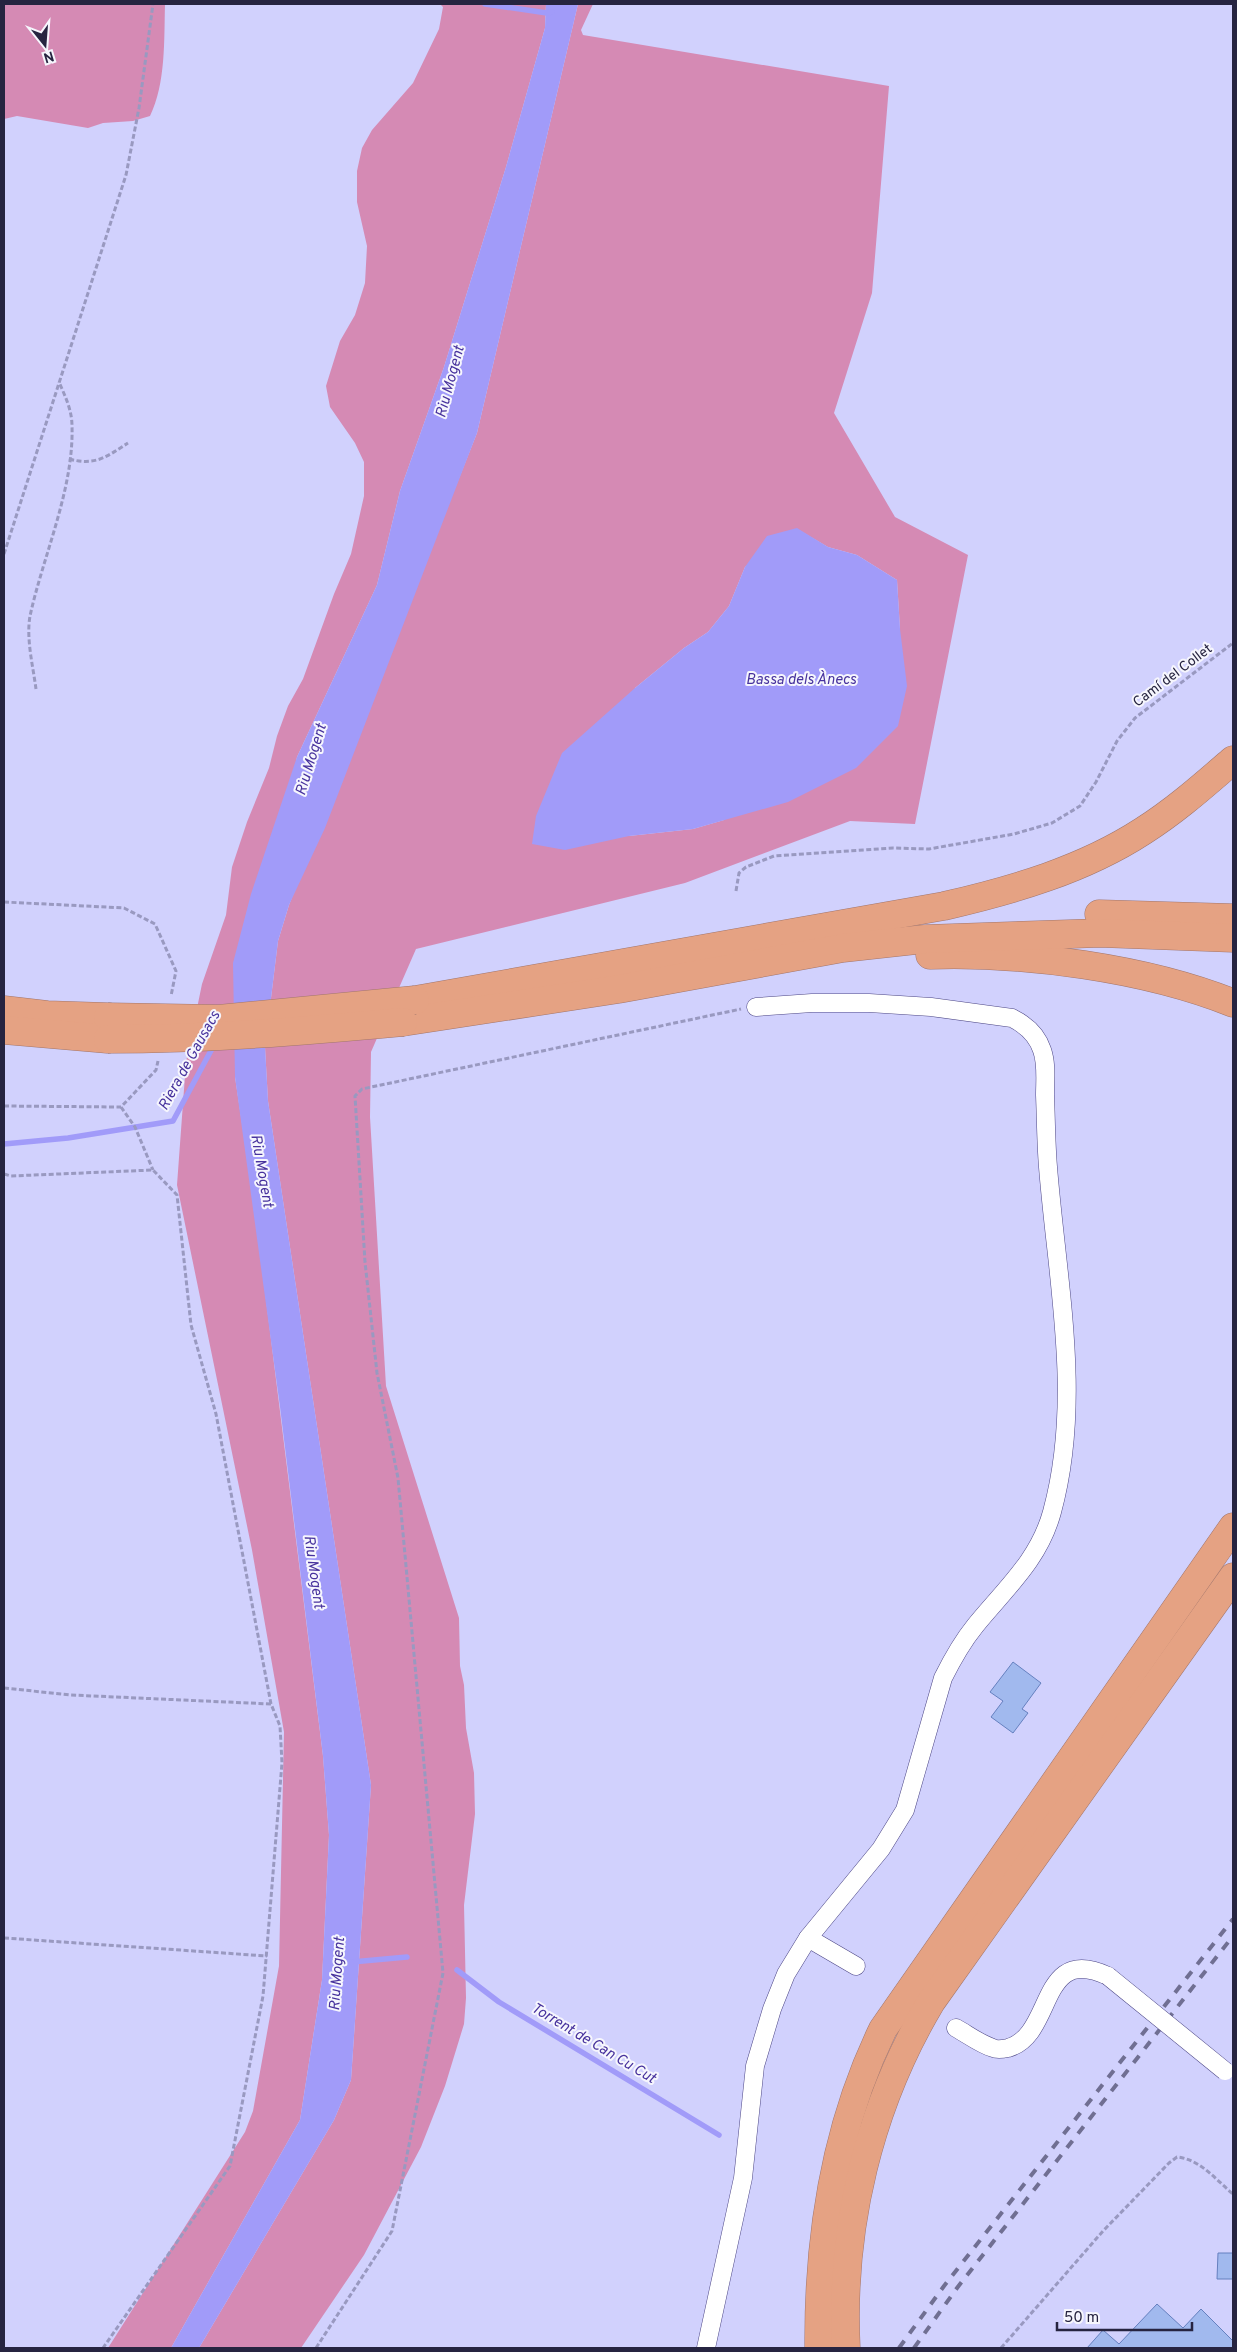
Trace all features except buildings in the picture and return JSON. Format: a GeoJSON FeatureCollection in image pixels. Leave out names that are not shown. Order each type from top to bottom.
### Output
{"type":"FeatureCollection","features":[{"type":"Feature","properties":{"kind":"highway"},"geometry":{"type":"LineString","coordinates":[[768,949],[994,894],[1064,870],[1117,846],[1142,832],[1190,797],[1233,760]]}},
{"type":"Feature","properties":{"kind":"highway"},"geometry":{"type":"LineString","coordinates":[[4,1030],[108,1028],[219,1019],[409,1011],[768,949],[1020,916],[1100,914],[1233,918]]}},
{"type":"Feature","properties":{"kind":"highway"},"geometry":{"type":"LineString","coordinates":[[768,949],[843,948],[925,939],[1027,934],[1100,933],[1233,938]]}},
{"type":"Feature","properties":{"kind":"highway"},"geometry":{"type":"LineString","coordinates":[[768,949],[944,955],[1060,962],[1164,980],[1233,1003]]}},
{"type":"Feature","properties":{"kind":"highway"},"geometry":{"type":"LineString","coordinates":[[4,1010],[47,1015],[108,1028]]}},
{"type":"Feature","properties":{"kind":"highway"},"geometry":{"type":"LineString","coordinates":[[819,2348],[819,2287],[824,2233],[838,2155],[858,2084],[883,2029],[1233,1527]]}},
{"type":"Feature","properties":{"kind":"highway"},"geometry":{"type":"LineString","coordinates":[[846,2348],[844,2301],[846,2268],[853,2219],[865,2161],[886,2089],[909,2038],[931,2002],[1233,1577]]}},
{"type":"Feature","properties":{"kind":"street"},"geometry":{"type":"LineString","coordinates":[[706,2348],[743,2178],[755,2066],[772,2010],[786,1974],[808,1938],[881,1849],[905,1810],[943,1678],[974,1627],[1016,1581],[1038,1547],[1052,1512],[1061,1470],[1066,1421],[1067,1382],[1057,1247],[1048,1167],[1044,1060],[1037,1038],[1020,1022],[1012,1018],[931,1007],[812,1002],[756,1007]]}},
{"type":"Feature","properties":{"kind":"street"},"geometry":{"type":"LineString","coordinates":[[808,1938],[856,1966]]}},
{"type":"Feature","properties":{"kind":"street"},"geometry":{"type":"LineString","coordinates":[[956,2028],[993,2048],[1002,2049],[1017,2045],[1028,2037],[1054,1985],[1063,1975],[1074,1969],[1085,1968],[1108,1976],[1229,2074]]}},
{"type":"Feature","properties":{"kind":"path"},"geometry":{"type":"LineString","coordinates":[[4,554],[126,175],[139,108],[152,4]]}},
{"type":"Feature","properties":{"kind":"path"},"geometry":{"type":"LineString","coordinates":[[36,689],[29,641],[30,618],[61,506],[69,459],[72,426],[69,404],[59,382]]}},
{"type":"Feature","properties":{"kind":"path"},"geometry":{"type":"LineString","coordinates":[[69,459],[95,462],[128,443]]}},
{"type":"Feature","properties":{"kind":"path","name":"Camí del Collet"},"geometry":{"type":"LineString","coordinates":[[736,891],[739,874],[746,867],[774,856],[893,848],[929,849],[1014,834],[1052,823],[1080,806],[1096,782],[1117,741],[1135,718],[1233,644]]}},
{"type":"Feature","properties":{"kind":"path"},"geometry":{"type":"LineString","coordinates":[[4,902],[124,908],[155,924],[176,971]]}},
{"type":"Feature","properties":{"kind":"path"},"geometry":{"type":"LineString","coordinates":[[316,2348],[392,2231],[442,1973],[398,1478],[377,1373],[365,1262],[355,1096],[362,1088],[735,1009],[756,1007]]}},
{"type":"Feature","properties":{"kind":"path"},"geometry":{"type":"LineString","coordinates":[[4,1106],[122,1107],[156,1070]]}},
{"type":"Feature","properties":{"kind":"path"},"geometry":{"type":"LineString","coordinates":[[103,2348],[230,2166],[263,1996],[282,1763],[280,1726],[271,1704],[216,1414],[191,1325],[177,1196],[153,1170],[135,1127],[122,1107]]}},
{"type":"Feature","properties":{"kind":"path"},"geometry":{"type":"LineString","coordinates":[[4,1174],[11,1176],[153,1170]]}},
{"type":"Feature","properties":{"kind":"path"},"geometry":{"type":"LineString","coordinates":[[4,1688],[71,1695],[271,1704]]}},
{"type":"Feature","properties":{"kind":"path"},"geometry":{"type":"LineString","coordinates":[[4,1938],[267,1956]]}},
{"type":"Feature","properties":{"kind":"path"},"geometry":{"type":"LineString","coordinates":[[1001,2348],[1102,2231],[1177,2157],[1189,2158],[1196,2162],[1233,2194]]}},
{"type":"Feature","properties":{"kind":"shaded area"},"geometry":{"type":"Polygon","coordinates":[[[4,4],[165,4],[162,76],[150,116],[133,121],[103,123],[88,128],[17,116],[4,119],[4,4]]]}},
{"type":"Feature","properties":{"kind":"shaded area"},"geometry":{"type":"Polygon","coordinates":[[[440,4],[546,4],[545,28],[506,167],[444,367],[400,491],[377,585],[297,757],[235,1077],[254,1203],[323,1756],[329,1835],[322,1980],[300,2120],[171,2348],[108,2348],[245,2132],[253,2111],[279,1966],[284,1732],[252,1550],[177,1185],[186,1062],[202,984],[226,915],[232,867],[247,822],[269,768],[277,736],[288,706],[303,679],[334,594],[351,554],[364,496],[364,462],[355,443],[330,407],[326,386],[340,341],[355,315],[365,283],[367,246],[357,202],[357,171],[362,148],[372,130],[413,83],[439,29],[443,7],[440,4]]]}},
{"type":"Feature","properties":{"kind":"shaded area"},"geometry":{"type":"Polygon","coordinates":[[[578,4],[593,4],[581,30],[583,35],[889,86],[872,293],[834,413],[895,517],[968,555],[915,824],[850,821],[685,883],[416,949],[371,1052],[370,1117],[386,1386],[459,1618],[460,1666],[464,1685],[466,1728],[474,1773],[475,1814],[464,1905],[466,1998],[464,2024],[445,2086],[421,2147],[364,2255],[301,2348],[199,2348],[334,2120],[351,2080],[371,1785],[268,1101],[265,1047],[278,941],[289,905],[477,433],[578,4]],[[797,529],[745,567],[729,606],[708,632],[684,648],[635,688],[629,836],[693,829],[724,820],[900,629],[897,580],[857,555],[828,547],[797,529]]]}},
{"type":"Feature","properties":{"kind":"water","name":"Riu Mogent"},"geometry":{"type":"Polygon","coordinates":[[[546,4],[578,4],[477,433],[325,828],[289,905],[278,941],[265,1047],[268,1101],[371,1785],[351,2080],[334,2120],[199,2348],[171,2348],[300,2120],[322,1980],[329,1835],[323,1756],[280,1407],[235,1077],[233,963],[251,894],[297,757],[377,585],[400,491],[444,367],[506,167],[545,28],[546,4]]]}},
{"type":"Feature","properties":{"kind":"water","name":"Bassa dels Ànecs"},"geometry":{"type":"Polygon","coordinates":[[[797,528],[828,547],[857,555],[897,580],[900,629],[907,686],[898,726],[856,768],[788,802],[693,829],[629,836],[565,850],[532,844],[536,816],[562,753],[635,688],[684,648],[708,632],[729,606],[745,567],[767,536],[797,528]]]}},
{"type":"Feature","properties":{"kind":"waterway"},"geometry":{"type":"LineString","coordinates":[[485,4],[547,13],[552,12]]}},
{"type":"Feature","properties":{"kind":"waterway","name":"Riera de Gausacs"},"geometry":{"type":"LineString","coordinates":[[4,1144],[68,1138],[173,1121],[214,1045]]}},
{"type":"Feature","properties":{"kind":"waterway","name":"Torrent de Can Cu Cut"},"geometry":{"type":"LineString","coordinates":[[352,1962],[407,1957]]}},
{"type":"Feature","properties":{"kind":"waterway","name":"Torrent de Can Cu Cut"},"geometry":{"type":"LineString","coordinates":[[457,1970],[499,2002],[719,2135]]}},
{"type":"Feature","properties":{"kind":"railway"},"geometry":{"type":"LineString","coordinates":[[899,2348],[944,2286],[1233,1919]]}},
{"type":"Feature","properties":{"kind":"railway"},"geometry":{"type":"LineString","coordinates":[[914,2348],[957,2288],[1233,1936]]}}]}
